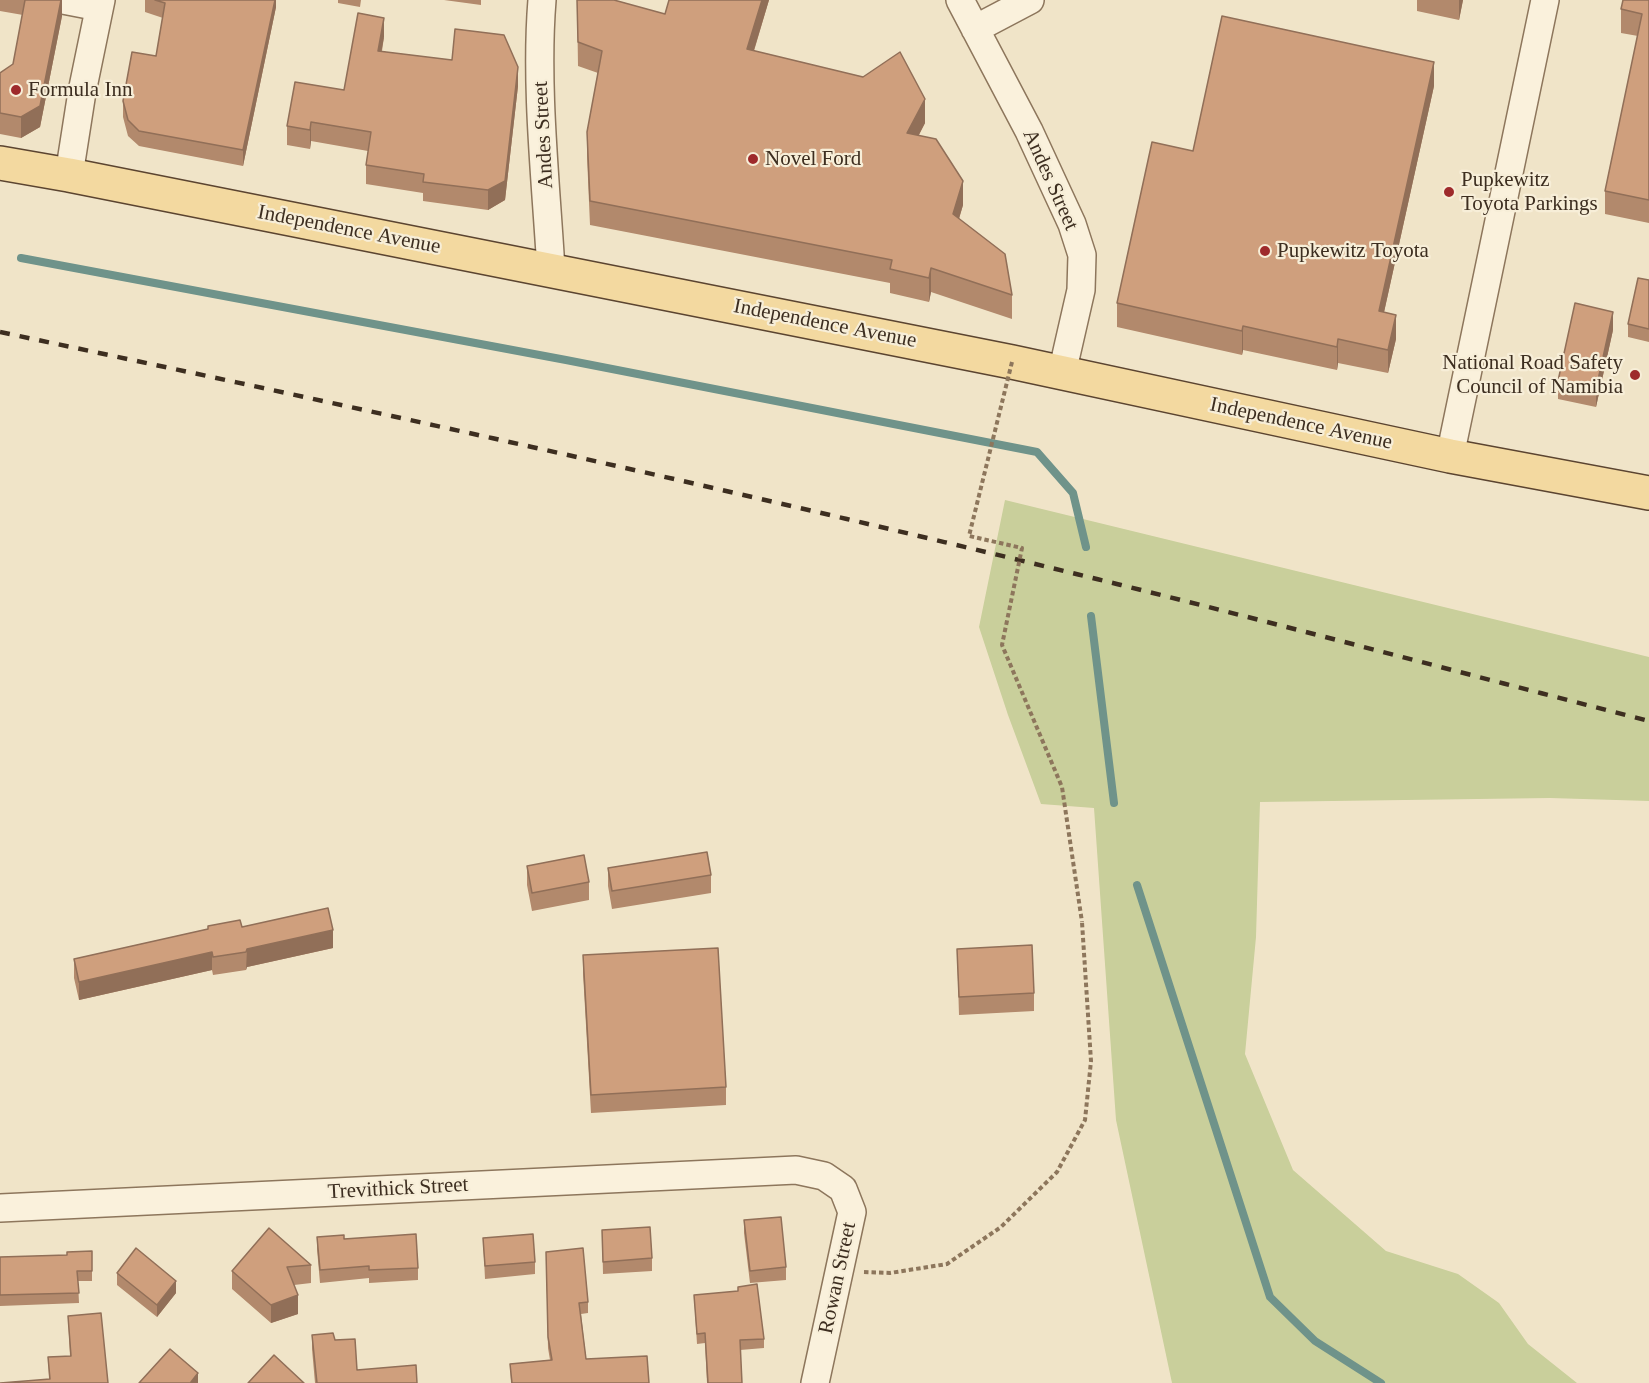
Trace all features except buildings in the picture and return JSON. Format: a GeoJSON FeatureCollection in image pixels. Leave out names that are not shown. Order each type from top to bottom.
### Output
{"type":"FeatureCollection","features":[{"type":"Feature","properties":{"kind":"main road","name":"Independence Avenue"},"geometry":{"type":"LineString","coordinates":[[0,163],[1012,362],[1450,456],[1649,493]]}},
{"type":"Feature","properties":{"kind":"street"},"geometry":{"type":"LineString","coordinates":[[63,0],[100,3],[82,92],[69,175]]}},
{"type":"Feature","properties":{"kind":"street","name":"Andes Street"},"geometry":{"type":"LineString","coordinates":[[542,0],[540,22],[542,106],[551,270]]}},
{"type":"Feature","properties":{"kind":"street","name":"Andes Street"},"geometry":{"type":"LineString","coordinates":[[960,0],[1029,131],[1072,224],[1082,255],[1081,290],[1062,373]]}},
{"type":"Feature","properties":{"kind":"street"},"geometry":{"type":"LineString","coordinates":[[975,29],[1030,0]]}},
{"type":"Feature","properties":{"kind":"street"},"geometry":{"type":"LineString","coordinates":[[1450,456],[1545,0]]}},
{"type":"Feature","properties":{"kind":"street","name":"Rowan Street"},"geometry":{"type":"LineString","coordinates":[[796,1170],[824,1176],[843,1189],[852,1212],[815,1383]]}},
{"type":"Feature","properties":{"kind":"street","name":"Trevithick Street"},"geometry":{"type":"LineString","coordinates":[[0,1208],[796,1170]]}},
{"type":"Feature","properties":{"kind":"path"},"geometry":{"type":"LineString","coordinates":[[839,1272],[890,1273],[947,1264],[1001,1227],[1057,1172],[1085,1120],[1091,1061],[1082,922],[1062,786],[1002,645],[1022,548],[969,536],[1012,362]]}},
{"type":"Feature","properties":{"kind":"green space"},"geometry":{"type":"Polygon","coordinates":[[[1005,500],[1649,657],[1649,801],[1550,798],[1260,802],[1256,937],[1245,1054],[1293,1170],[1386,1251],[1458,1274],[1499,1303],[1528,1344],[1577,1383],[1172,1383],[1116,1120],[1094,808],[1041,804],[979,627],[1005,500]]]}},
{"type":"Feature","properties":{"kind":"waterway"},"geometry":{"type":"LineString","coordinates":[[21,258],[566,360],[1037,452],[1073,493],[1086,547]]}},
{"type":"Feature","properties":{"kind":"waterway"},"geometry":{"type":"LineString","coordinates":[[1091,616],[1114,803]]}},
{"type":"Feature","properties":{"kind":"waterway"},"geometry":{"type":"LineString","coordinates":[[1137,885],[1270,1297],[1315,1341],[1381,1383]]}},
{"type":"Feature","properties":{"kind":"railway"},"geometry":{"type":"LineString","coordinates":[[0,332],[702,485],[842,518],[1187,602],[1649,721]]}},
{"type":"Feature","properties":{"kind":"place","name":"Formula Inn"},"geometry":{"type":"Point","coordinates":[16,90]}},
{"type":"Feature","properties":{"kind":"place","name":"Novel Ford"},"geometry":{"type":"Point","coordinates":[753,159]}},
{"type":"Feature","properties":{"kind":"place","name":"Pupkewitz Toyota Parkings"},"geometry":{"type":"Point","coordinates":[1449,192]}},
{"type":"Feature","properties":{"kind":"place","name":"Pupkewitz Toyota"},"geometry":{"type":"Point","coordinates":[1265,251]}},
{"type":"Feature","properties":{"kind":"place","name":"National Road Safety Council of Namibia"},"geometry":{"type":"Point","coordinates":[1635,375]}}]}
